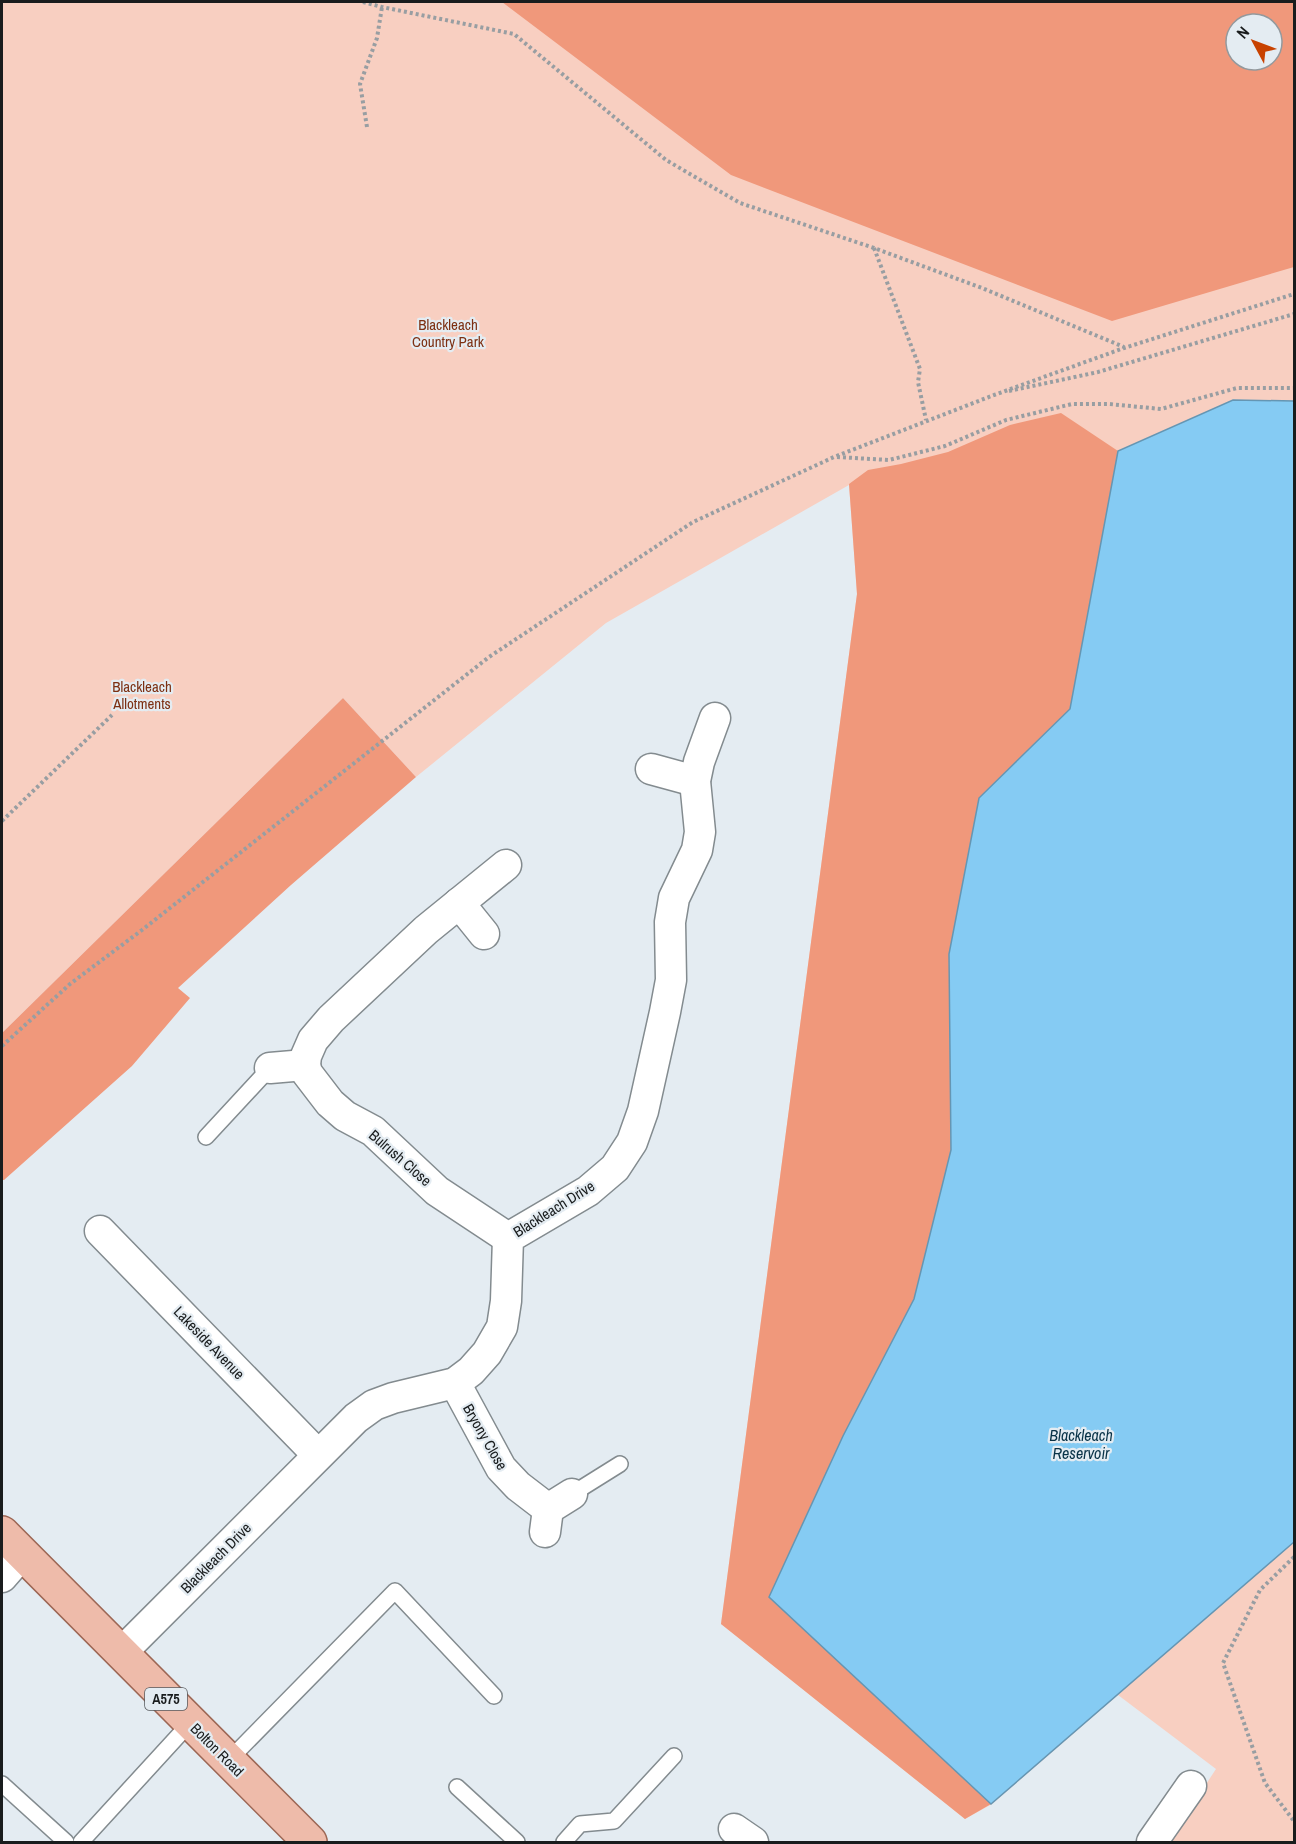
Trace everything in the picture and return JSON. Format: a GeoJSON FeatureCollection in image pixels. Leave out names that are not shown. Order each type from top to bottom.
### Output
{"type":"FeatureCollection","features":[{"type":"Feature","properties":{"kind":"main road","name":"Bolton Road"},"geometry":{"type":"LineString","coordinates":[[8,1555],[121,1653],[310,1842]]}},
{"type":"Feature","properties":{"kind":"street","name":"Blackleach Drive"},"geometry":{"type":"LineString","coordinates":[[121,1653],[356,1418],[374,1405],[455,1383],[471,1371],[487,1353],[501,1327],[506,1301],[508,1238],[588,1191],[615,1168],[632,1142],[643,1111],[671,980],[670,922],[674,898],[698,850],[700,832],[695,781],[699,762],[715,718]]}},
{"type":"Feature","properties":{"kind":"street"},"geometry":{"type":"LineString","coordinates":[[651,769],[695,781]]}},
{"type":"Feature","properties":{"kind":"street"},"geometry":{"type":"LineString","coordinates":[[270,1068],[305,1065],[306,1056],[314,1040],[331,1019],[426,930],[506,865]]}},
{"type":"Feature","properties":{"kind":"street"},"geometry":{"type":"LineString","coordinates":[[459,903],[484,934]]}},
{"type":"Feature","properties":{"kind":"street","name":"Bulrush Close"},"geometry":{"type":"LineString","coordinates":[[305,1065],[307,1073],[330,1103],[345,1116],[373,1131],[437,1191],[508,1238]]}},
{"type":"Feature","properties":{"kind":"street","name":"Lakeside Avenue"},"geometry":{"type":"LineString","coordinates":[[98,1233],[318,1455]]}},
{"type":"Feature","properties":{"kind":"street","name":"Bryony Close"},"geometry":{"type":"LineString","coordinates":[[455,1383],[501,1468],[518,1486],[555,1511]]}},
{"type":"Feature","properties":{"kind":"street"},"geometry":{"type":"LineString","coordinates":[[1152,1842],[1191,1786]]}},
{"type":"Feature","properties":{"kind":"lane"},"geometry":{"type":"LineString","coordinates":[[206,1137],[270,1068]]}},
{"type":"Feature","properties":{"kind":"lane"},"geometry":{"type":"LineString","coordinates":[[555,1511],[620,1464]]}},
{"type":"Feature","properties":{"kind":"lane"},"geometry":{"type":"LineString","coordinates":[[228,1761],[395,1592],[494,1696]]}},
{"type":"Feature","properties":{"kind":"lane"},"geometry":{"type":"LineString","coordinates":[[81,1842],[190,1723]]}},
{"type":"Feature","properties":{"kind":"lane"},"geometry":{"type":"LineString","coordinates":[[564,1842],[580,1824],[614,1821],[674,1756]]}},
{"type":"Feature","properties":{"kind":"lane"},"geometry":{"type":"LineString","coordinates":[[2,1784],[66,1842]]}},
{"type":"Feature","properties":{"kind":"lane"},"geometry":{"type":"LineString","coordinates":[[457,1787],[517,1842]]}},
{"type":"Feature","properties":{"kind":"path"},"geometry":{"type":"LineString","coordinates":[[363,2],[514,34],[666,160],[740,203],[874,248],[982,288],[1124,348]]}},
{"type":"Feature","properties":{"kind":"path"},"geometry":{"type":"LineString","coordinates":[[367,127],[360,84],[377,38],[382,7]]}},
{"type":"Feature","properties":{"kind":"path"},"geometry":{"type":"LineString","coordinates":[[874,248],[920,369],[918,382],[926,421]]}},
{"type":"Feature","properties":{"kind":"path"},"geometry":{"type":"LineString","coordinates":[[2,1046],[70,984],[489,657],[693,522],[834,457],[994,395],[1124,348],[1294,294]]}},
{"type":"Feature","properties":{"kind":"path"},"geometry":{"type":"LineString","coordinates":[[994,395],[1098,372],[1294,314]]}},
{"type":"Feature","properties":{"kind":"path"},"geometry":{"type":"LineString","coordinates":[[834,457],[889,460],[945,446],[1006,420],[1072,404],[1161,410],[1237,388],[1294,388]]}},
{"type":"Feature","properties":{"kind":"path"},"geometry":{"type":"LineString","coordinates":[[2,821],[112,715]]}},
{"type":"Feature","properties":{"kind":"path"},"geometry":{"type":"LineString","coordinates":[[1294,1557],[1260,1590],[1223,1663],[1265,1783],[1294,1821]]}},
{"type":"Feature","properties":{"kind":"green space","name":"Blackleach Country Park"},"geometry":{"type":"Polygon","coordinates":[[[2,2],[1294,2],[1294,1842],[1168,1842],[1216,1769],[1118,1695],[992,1804],[965,1819],[721,1624],[857,594],[849,485],[606,623],[416,777],[343,698],[2,1033],[2,2]]]}},
{"type":"Feature","properties":{"kind":"shaded area"},"geometry":{"type":"Polygon","coordinates":[[[502,2],[1294,2],[1294,267],[1112,321],[731,175],[502,2]]]}},
{"type":"Feature","properties":{"kind":"shaded area"},"geometry":{"type":"Polygon","coordinates":[[[1061,413],[1118,451],[1070,709],[979,798],[949,954],[951,1150],[914,1299],[843,1436],[769,1597],[991,1804],[965,1819],[721,1624],[857,594],[849,484],[868,470],[948,452],[1010,425],[1061,413]]]}},
{"type":"Feature","properties":{"kind":"shaded area"},"geometry":{"type":"Polygon","coordinates":[[[343,698],[416,777],[291,885],[178,988],[190,998],[132,1066],[2,1180],[2,1033],[343,698]]]}},
{"type":"Feature","properties":{"kind":"water","name":"Blackleach Reservoir"},"geometry":{"type":"Polygon","coordinates":[[[1233,400],[1294,401],[1294,1542],[991,1804],[769,1597],[843,1436],[914,1299],[951,1150],[949,954],[979,798],[1070,709],[1118,451],[1233,400]]]}},
{"type":"Feature","properties":{"kind":"park label","name":"Blackleach Allotments"},"geometry":{"type":"Point","coordinates":[142,696]}}]}
